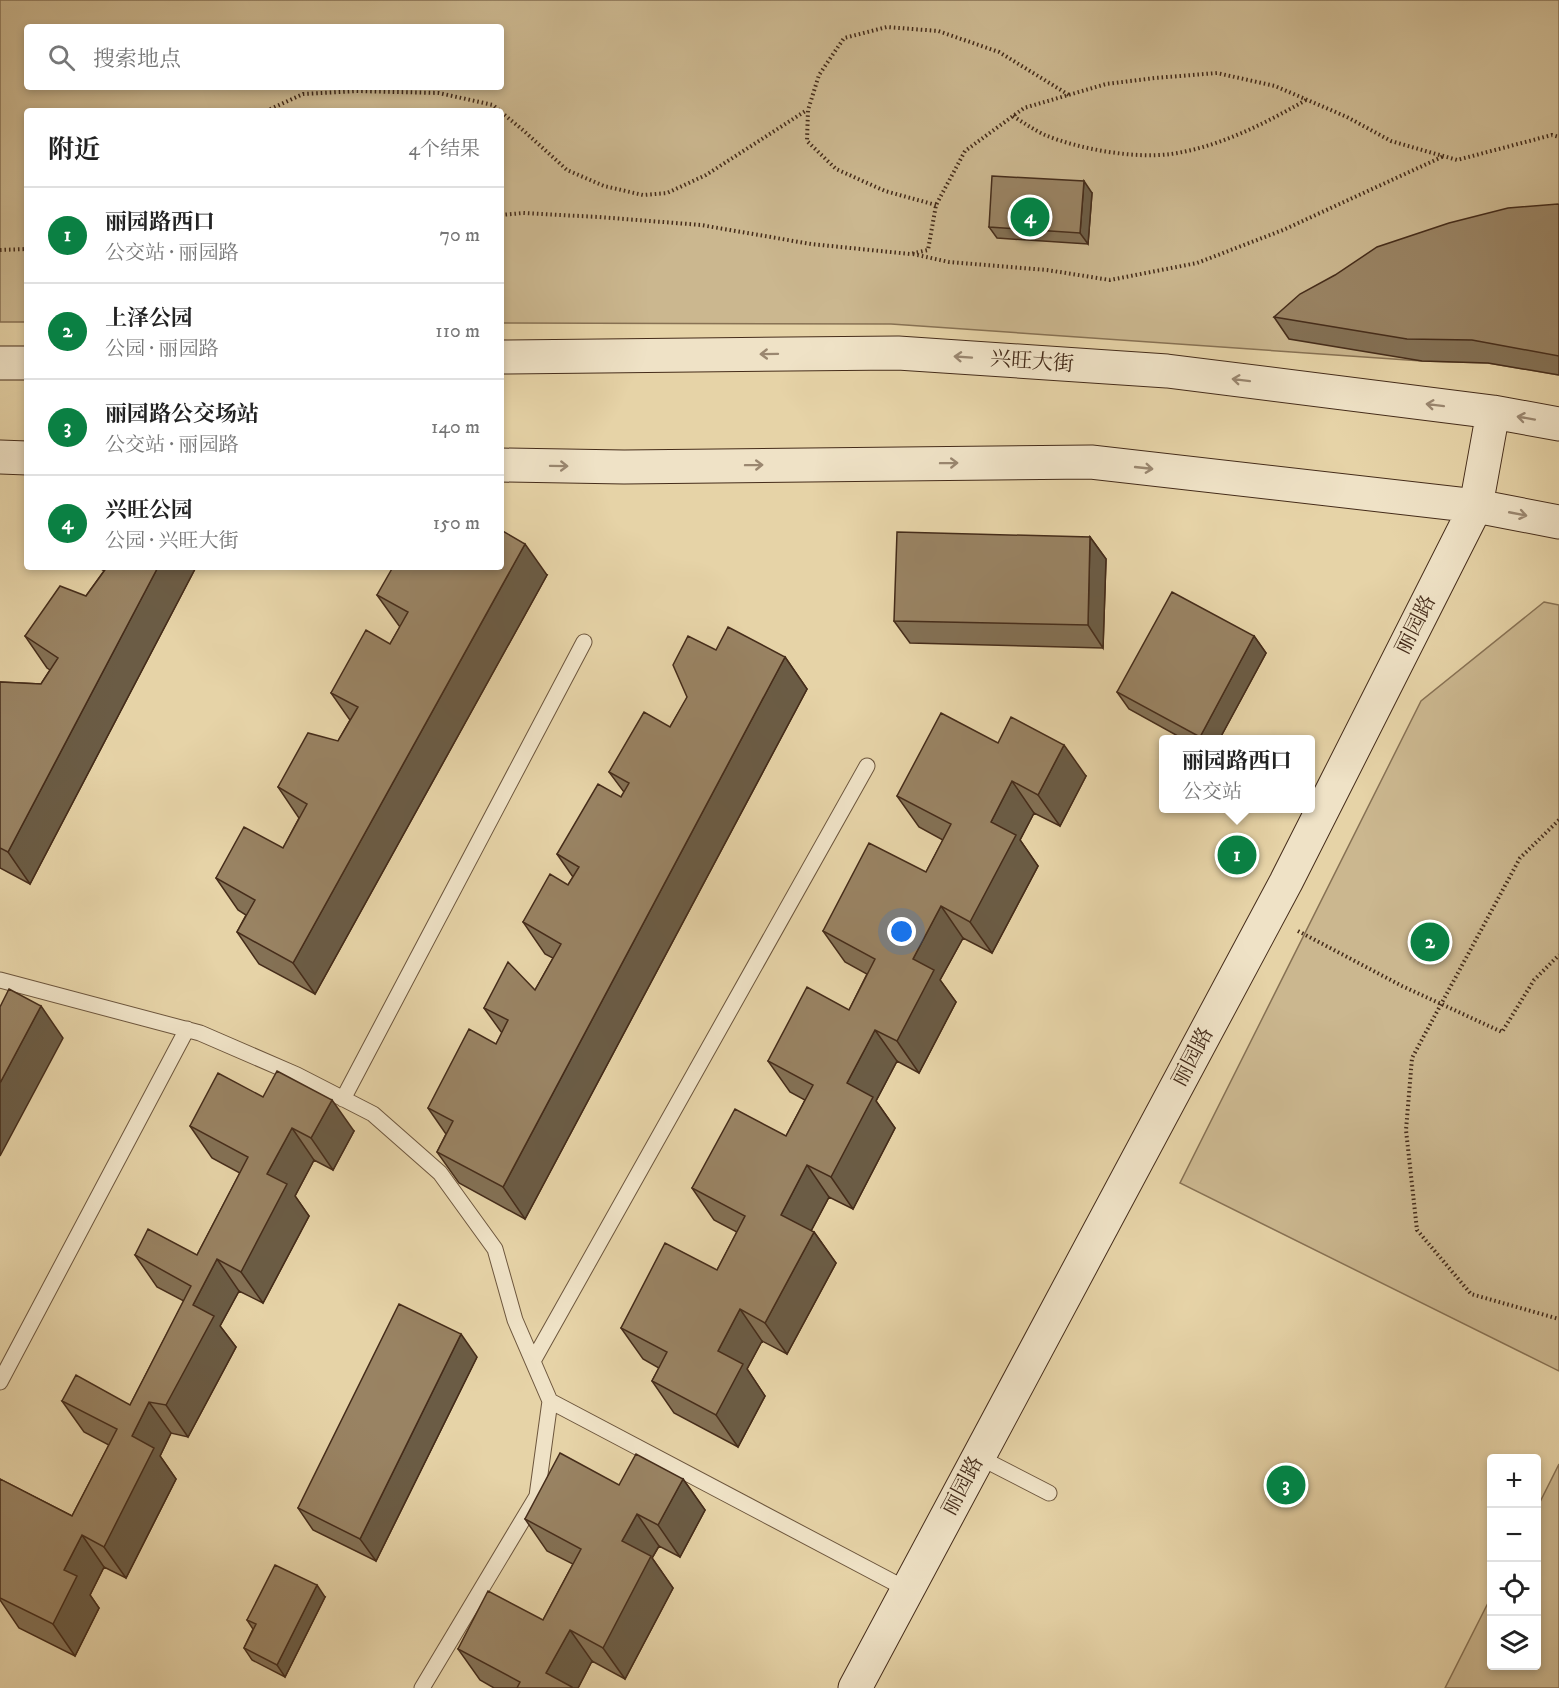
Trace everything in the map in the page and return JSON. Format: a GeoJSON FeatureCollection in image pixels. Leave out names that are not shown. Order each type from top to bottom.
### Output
{"type":"FeatureCollection","features":[{"type":"Feature","properties":{"kind":"main road","name":"兴旺大街"},"geometry":{"type":"LineString","coordinates":[[504,357],[898,353],[1167,371],[1493,412],[1559,424]]}},
{"type":"Feature","properties":{"kind":"main road"},"geometry":{"type":"LineString","coordinates":[[0,363],[24,363]]}},
{"type":"Feature","properties":{"kind":"main road","name":"丽园路"},"geometry":{"type":"LineString","coordinates":[[855,1688],[1268,916],[1476,506],[1493,412]]}},
{"type":"Feature","properties":{"kind":"main road"},"geometry":{"type":"LineString","coordinates":[[0,457],[24,458]]}},
{"type":"Feature","properties":{"kind":"main road"},"geometry":{"type":"LineString","coordinates":[[504,465],[1091,462],[1476,506],[1559,522]]}},
{"type":"Feature","properties":{"kind":"lane"},"geometry":{"type":"LineString","coordinates":[[343,1099],[584,642]]}},
{"type":"Feature","properties":{"kind":"lane"},"geometry":{"type":"LineString","coordinates":[[533,1361],[867,766]]}},
{"type":"Feature","properties":{"kind":"lane"},"geometry":{"type":"LineString","coordinates":[[0,980],[200,1033],[297,1075],[373,1114],[440,1173],[495,1248],[515,1320],[550,1401],[537,1496],[422,1688]]}},
{"type":"Feature","properties":{"kind":"lane"},"geometry":{"type":"LineString","coordinates":[[0,1382],[186,1029]]}},
{"type":"Feature","properties":{"kind":"lane"},"geometry":{"type":"LineString","coordinates":[[550,1401],[908,1590]]}},
{"type":"Feature","properties":{"kind":"lane"},"geometry":{"type":"LineString","coordinates":[[979,1457],[1049,1493]]}},
{"type":"Feature","properties":{"kind":"path"},"geometry":{"type":"LineString","coordinates":[[936,205],[885,191],[836,169],[807,141],[808,110],[819,75],[844,38],[887,27],[938,31],[999,52],[1070,95]]}},
{"type":"Feature","properties":{"kind":"path"},"geometry":{"type":"LineString","coordinates":[[910,254],[928,249],[936,205],[965,150],[1024,108],[1106,84],[1217,73],[1275,86],[1347,117],[1391,141],[1457,160],[1552,135],[1559,137]]}},
{"type":"Feature","properties":{"kind":"path"},"geometry":{"type":"LineString","coordinates":[[272,108],[303,93],[356,91],[439,93],[493,105],[497,108]]}},
{"type":"Feature","properties":{"kind":"path"},"geometry":{"type":"LineString","coordinates":[[1013,117],[1044,135],[1078,146],[1122,154],[1170,154],[1212,144],[1265,124],[1307,100]]}},
{"type":"Feature","properties":{"kind":"path"},"geometry":{"type":"LineString","coordinates":[[504,114],[567,170],[604,186],[643,195],[667,193],[706,175],[808,110]]}},
{"type":"Feature","properties":{"kind":"path"},"geometry":{"type":"LineString","coordinates":[[504,215],[523,213],[701,225],[811,244],[910,254],[949,262],[1047,270],[1110,280],[1197,263],[1283,230],[1444,156]]}},
{"type":"Feature","properties":{"kind":"path"},"geometry":{"type":"LineString","coordinates":[[0,250],[24,249]]}},
{"type":"Feature","properties":{"kind":"path"},"geometry":{"type":"LineString","coordinates":[[1559,820],[1520,858],[1412,1058],[1406,1130],[1416,1230],[1471,1294],[1559,1319]]}},
{"type":"Feature","properties":{"kind":"path"},"geometry":{"type":"LineString","coordinates":[[1268,916],[1440,1004],[1502,1032],[1534,980],[1559,955]]}},
{"type":"Feature","properties":{"kind":"shaded area"},"geometry":{"type":"Polygon","coordinates":[[[0,0],[1559,0],[1559,375],[1488,363],[1422,361],[891,324],[504,323],[504,108],[24,108],[24,322],[0,322],[0,0]]]}},
{"type":"Feature","properties":{"kind":"shaded area"},"geometry":{"type":"Polygon","coordinates":[[[1544,602],[1559,605],[1559,1371],[1180,1183],[1421,701],[1544,602]]]}},
{"type":"Feature","properties":{"kind":"shaded area"},"geometry":{"type":"Polygon","coordinates":[[[1559,1464],[1559,1688],[1445,1688],[1487,1605],[1487,1670],[1541,1670],[1541,1500],[1559,1464]]]}},
{"type":"Feature","properties":{"kind":"building"},"geometry":{"type":"Polygon","coordinates":[[[992,176],[1084,181],[1080,233],[989,227],[992,176]]]}},
{"type":"Feature","properties":{"kind":"building"},"geometry":{"type":"Polygon","coordinates":[[[1558,204],[1559,356],[1472,340],[1407,339],[1274,317],[1300,294],[1335,275],[1377,247],[1449,223],[1508,208],[1558,204]]]}},
{"type":"Feature","properties":{"kind":"building"},"geometry":{"type":"Polygon","coordinates":[[[504,532],[525,544],[293,963],[237,932],[255,900],[216,878],[244,827],[283,848],[307,804],[278,787],[308,733],[338,741],[358,707],[331,693],[366,630],[390,644],[408,612],[377,595],[391,570],[504,570],[504,532]]]}},
{"type":"Feature","properties":{"kind":"building"},"geometry":{"type":"Polygon","coordinates":[[[897,532],[1090,537],[1088,625],[894,621],[897,532]]]}},
{"type":"Feature","properties":{"kind":"building"},"geometry":{"type":"Polygon","coordinates":[[[105,570],[156,570],[8,852],[0,848],[0,682],[41,684],[58,658],[25,636],[60,586],[86,596],[105,570]]]}},
{"type":"Feature","properties":{"kind":"building"},"geometry":{"type":"Polygon","coordinates":[[[1172,592],[1254,636],[1201,735],[1196,735],[1117,692],[1172,592]]]}},
{"type":"Feature","properties":{"kind":"building"},"geometry":{"type":"Polygon","coordinates":[[[728,627],[785,657],[503,1187],[437,1152],[453,1121],[428,1108],[469,1029],[496,1044],[508,1020],[484,1008],[508,962],[535,990],[561,944],[523,922],[550,874],[568,885],[579,867],[557,854],[598,784],[621,797],[629,783],[609,772],[644,712],[670,727],[687,697],[673,665],[688,636],[716,650],[728,627]]]}},
{"type":"Feature","properties":{"kind":"building"},"geometry":{"type":"Polygon","coordinates":[[[941,713],[998,743],[1011,717],[1064,745],[1038,795],[1012,781],[991,822],[1016,835],[970,922],[941,906],[913,959],[934,970],[897,1041],[875,1030],[847,1083],[873,1097],[831,1177],[807,1165],[781,1215],[814,1232],[765,1323],[740,1309],[718,1351],[743,1364],[716,1415],[652,1381],[667,1352],[621,1328],[665,1243],[717,1270],[745,1216],[692,1188],[735,1109],[786,1136],[813,1085],[768,1061],[807,987],[849,1010],[875,959],[823,931],[869,843],[926,872],[951,824],[897,796],[941,713]]]}},
{"type":"Feature","properties":{"kind":"building"},"geometry":{"type":"Polygon","coordinates":[[[9,989],[41,1006],[0,1083],[0,1007],[9,989]]]}},
{"type":"Feature","properties":{"kind":"building"},"geometry":{"type":"Polygon","coordinates":[[[277,1071],[332,1100],[311,1138],[292,1128],[267,1174],[287,1184],[241,1272],[217,1259],[193,1305],[214,1316],[166,1405],[149,1402],[132,1436],[154,1448],[104,1547],[82,1535],[64,1570],[77,1576],[53,1624],[0,1598],[0,1479],[72,1516],[117,1429],[62,1401],[76,1375],[130,1405],[191,1286],[135,1255],[148,1229],[197,1255],[248,1157],[190,1126],[218,1073],[263,1097],[277,1071]]]}},
{"type":"Feature","properties":{"kind":"building"},"geometry":{"type":"Polygon","coordinates":[[[399,1304],[461,1334],[360,1539],[298,1508],[399,1304]]]}},
{"type":"Feature","properties":{"kind":"building"},"geometry":{"type":"Polygon","coordinates":[[[560,1453],[619,1485],[636,1454],[683,1479],[658,1525],[637,1514],[622,1541],[651,1556],[603,1648],[570,1630],[546,1673],[572,1688],[517,1688],[520,1682],[458,1649],[488,1591],[543,1620],[581,1549],[525,1519],[560,1453]]]}},
{"type":"Feature","properties":{"kind":"building"},"geometry":{"type":"Polygon","coordinates":[[[275,1565],[317,1585],[277,1665],[244,1648],[256,1624],[247,1620],[275,1565]]]}},
{"type":"Feature","properties":{"kind":"place","name":"兴旺公园"},"geometry":{"type":"Point","coordinates":[1030,217]}},
{"type":"Feature","properties":{"kind":"place","name":"丽园路西口"},"geometry":{"type":"Point","coordinates":[1237,855]}},
{"type":"Feature","properties":{"kind":"place","name":"上泽公园"},"geometry":{"type":"Point","coordinates":[1430,942]}},
{"type":"Feature","properties":{"kind":"place","name":"丽园路公交场站"},"geometry":{"type":"Point","coordinates":[1286,1485]}}]}
